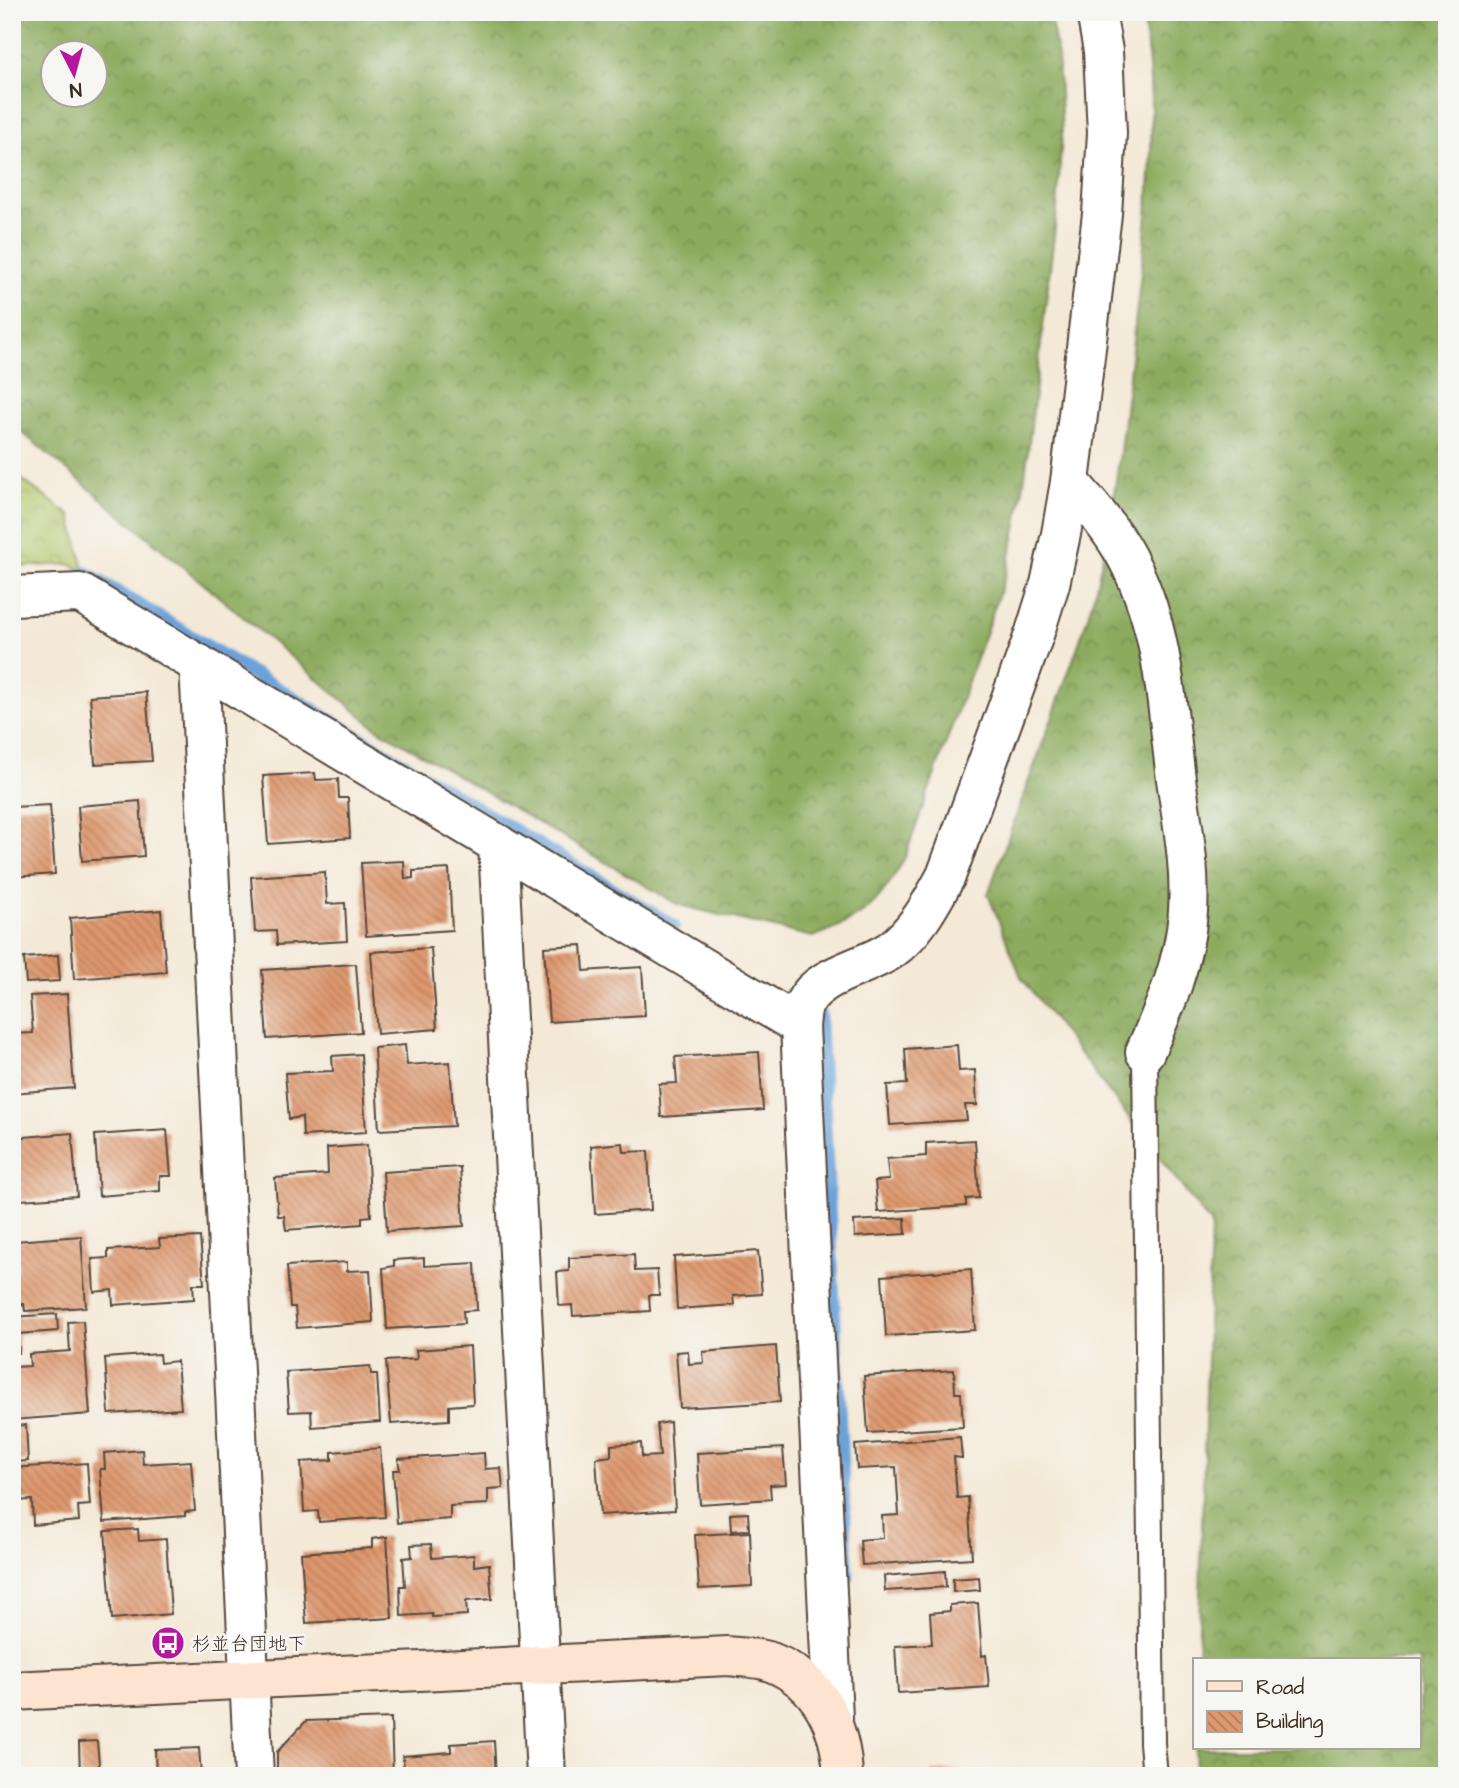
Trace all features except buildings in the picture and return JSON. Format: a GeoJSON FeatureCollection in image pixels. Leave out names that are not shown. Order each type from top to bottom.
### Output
{"type":"FeatureCollection","features":[{"type":"Feature","properties":{"kind":"street"},"geometry":{"type":"LineString","coordinates":[[844,1776],[833,1718],[800,1026],[803,1005],[815,989],[832,978],[891,950],[924,917],[946,876],[1050,584],[1070,482],[1102,214],[1107,146],[1103,51],[1096,12]]}},
{"type":"Feature","properties":{"kind":"street"},"geometry":{"type":"LineString","coordinates":[[1070,482],[1107,525],[1132,567],[1148,607],[1160,652],[1188,868],[1188,911],[1182,956],[1168,1000],[1145,1052]]}},
{"type":"Feature","properties":{"kind":"street"},"geometry":{"type":"LineString","coordinates":[[12,596],[80,593],[800,1026]]}},
{"type":"Feature","properties":{"kind":"street"},"geometry":{"type":"LineString","coordinates":[[198,664],[254,1776]]}},
{"type":"Feature","properties":{"kind":"street"},"geometry":{"type":"LineString","coordinates":[[498,844],[546,1776]]}},
{"type":"Feature","properties":{"kind":"street"},"geometry":{"type":"LineString","coordinates":[[12,1691],[728,1656],[771,1662],[807,1684],[833,1718]]}},
{"type":"Feature","properties":{"kind":"lane"},"geometry":{"type":"LineString","coordinates":[[1145,1052],[1152,1743],[1155,1776]]}},
{"type":"Feature","properties":{"kind":"green space"},"geometry":{"type":"Polygon","coordinates":[[[12,12],[1049,12],[1058,57],[1062,133],[1057,210],[1017,525],[1006,573],[905,857],[878,898],[845,924],[812,937],[679,905],[376,728],[12,424],[12,12]]]}},
{"type":"Feature","properties":{"kind":"green space"},"geometry":{"type":"Polygon","coordinates":[[[1142,12],[1447,12],[1447,1776],[1195,1776],[1196,1750],[1420,1750],[1420,1658],[1198,1658],[1211,1225],[1021,977],[988,894],[1086,624],[1109,524],[1149,197],[1151,123],[1142,12]]]}},
{"type":"Feature","properties":{"kind":"green space"},"geometry":{"type":"Polygon","coordinates":[[[12,472],[71,516],[85,573],[70,564],[12,567],[12,472]]]}},
{"type":"Feature","properties":{"kind":"waterway"},"geometry":{"type":"LineString","coordinates":[[85,573],[673,926]]}},
{"type":"Feature","properties":{"kind":"waterway"},"geometry":{"type":"LineString","coordinates":[[819,1014],[847,1577]]}},
{"type":"Feature","properties":{"kind":"place","name":"杉並台団地下"},"geometry":{"type":"Point","coordinates":[168,1643]}}]}
